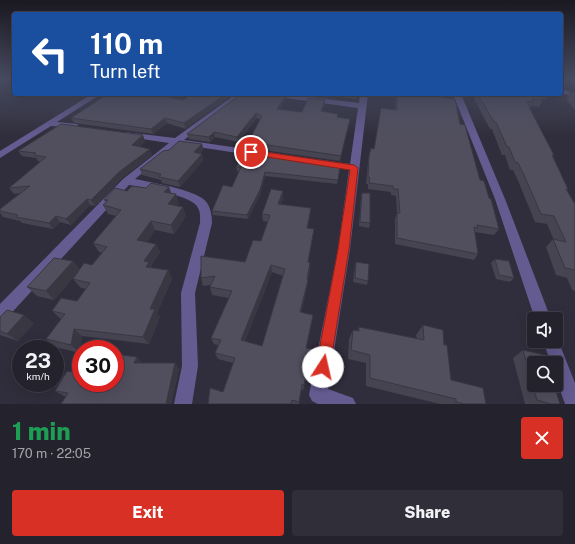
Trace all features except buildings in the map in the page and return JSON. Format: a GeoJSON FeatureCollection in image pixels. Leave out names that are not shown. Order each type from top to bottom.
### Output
{"type":"FeatureCollection","features":[{"type":"Feature","properties":{"kind":"street"},"geometry":{"type":"LineString","coordinates":[[0,155],[91,98]]}},
{"type":"Feature","properties":{"kind":"street"},"geometry":{"type":"LineString","coordinates":[[0,315],[127,182],[177,141],[236,98]]}},
{"type":"Feature","properties":{"kind":"street"},"geometry":{"type":"LineString","coordinates":[[330,98],[363,100],[344,249],[317,399],[347,404]]}},
{"type":"Feature","properties":{"kind":"street"},"geometry":{"type":"LineString","coordinates":[[456,99],[500,199],[540,312]]}},
{"type":"Feature","properties":{"kind":"street"},"geometry":{"type":"LineString","coordinates":[[49,123],[86,128]]}},
{"type":"Feature","properties":{"kind":"street"},"geometry":{"type":"LineString","coordinates":[[116,132],[354,168]]}},
{"type":"Feature","properties":{"kind":"street"},"geometry":{"type":"LineString","coordinates":[[127,182],[173,191],[199,201],[206,212],[206,223],[188,293],[190,366],[183,404]]}},
{"type":"Feature","properties":{"kind":"street"},"geometry":{"type":"LineString","coordinates":[[554,348],[574,404]]}},
{"type":"Feature","properties":{"kind":"route"},"geometry":{"type":"LineString","coordinates":[[251,152],[354,168],[344,249],[323,367]]}}]}
